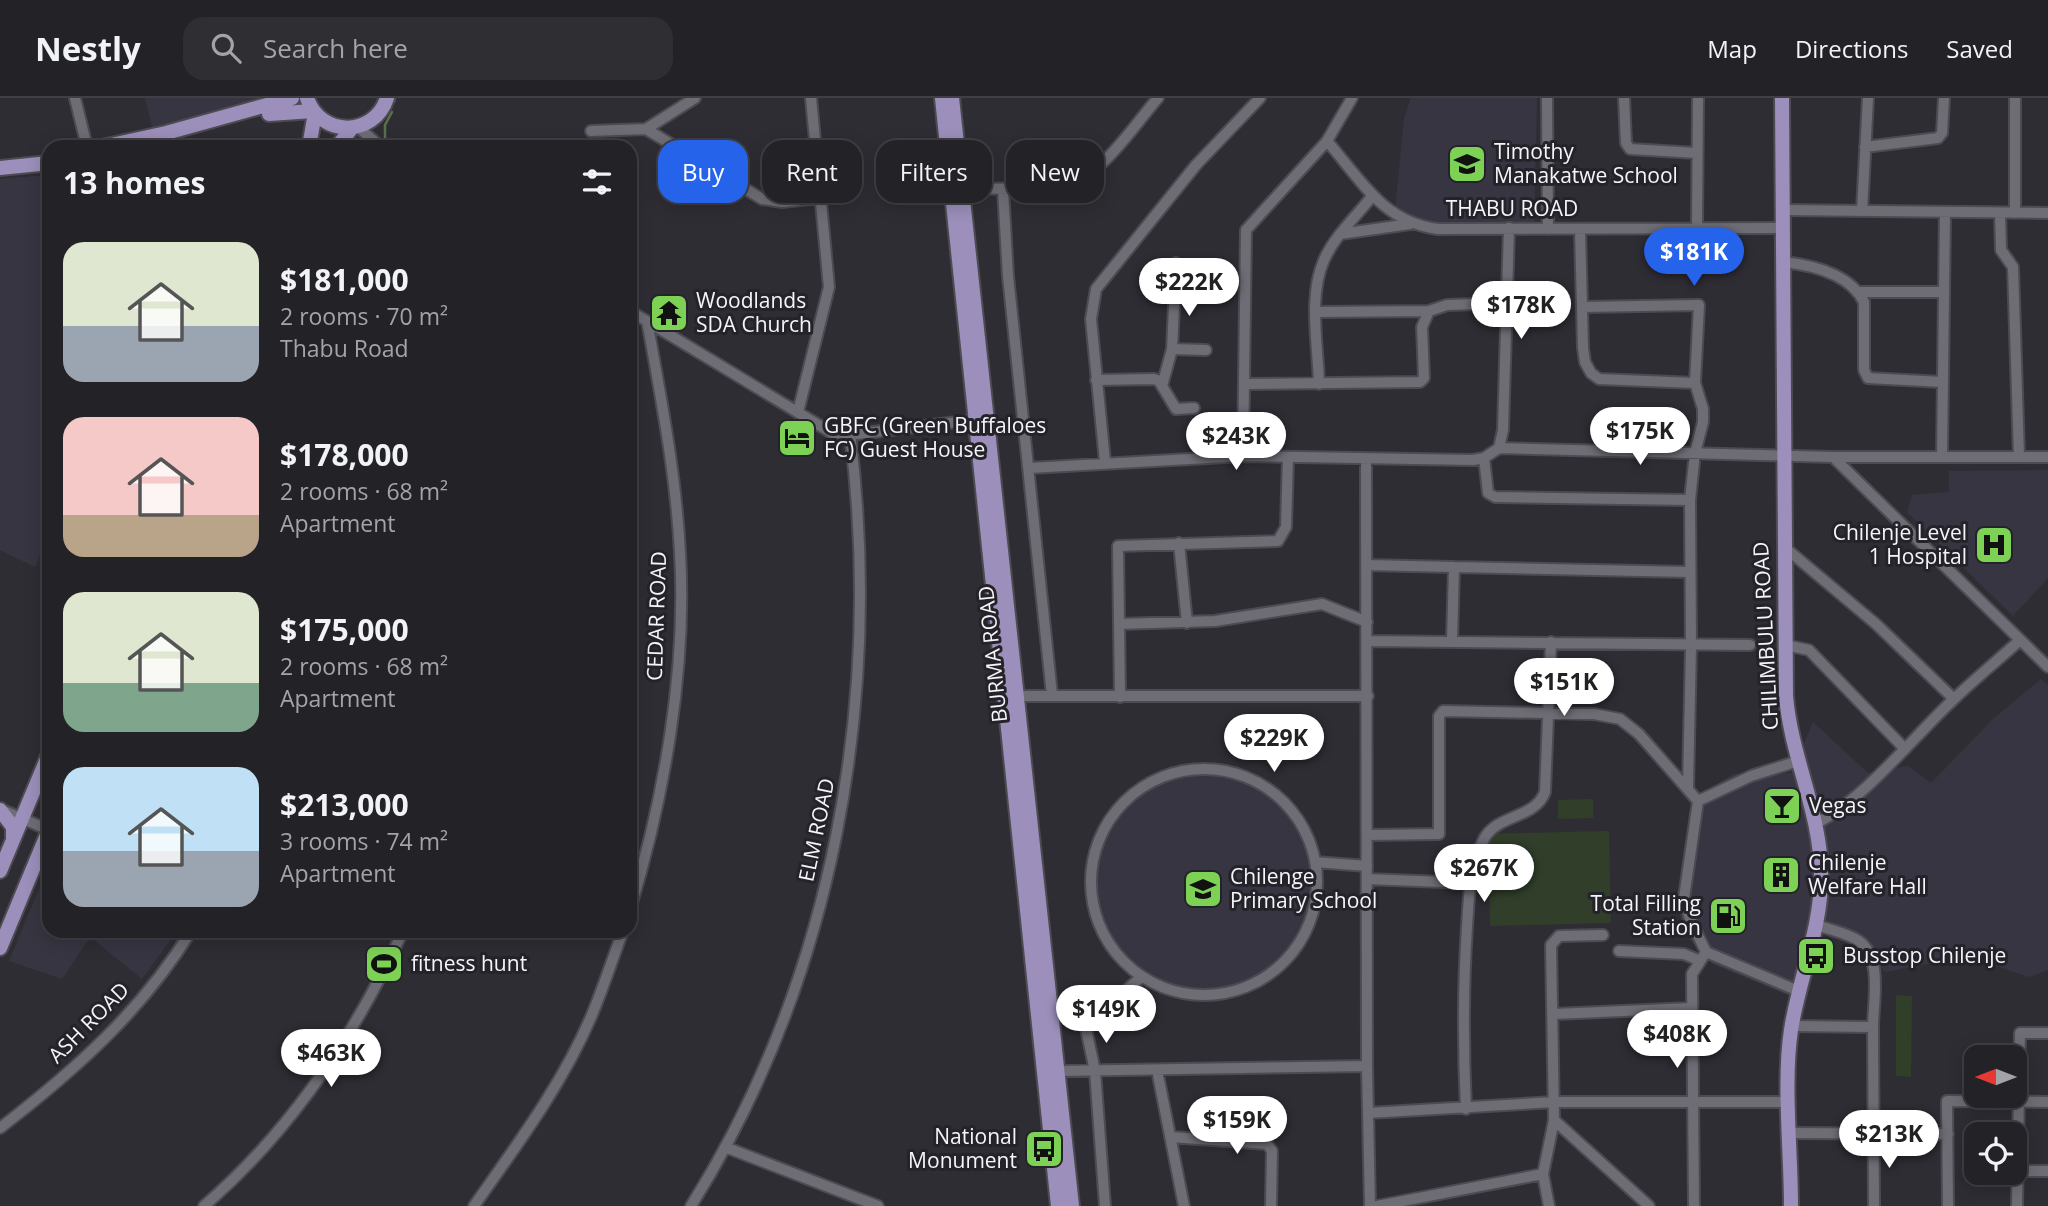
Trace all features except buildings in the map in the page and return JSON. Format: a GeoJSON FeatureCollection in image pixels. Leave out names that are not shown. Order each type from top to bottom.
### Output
{"type":"FeatureCollection","features":[{"type":"Feature","properties":{"kind":"main road"},"geometry":{"type":"LineString","coordinates":[[134,140],[292,98]]}},
{"type":"Feature","properties":{"kind":"main road"},"geometry":{"type":"LineString","coordinates":[[343,140],[354,128],[376,116],[387,98]]}},
{"type":"Feature","properties":{"kind":"main road","name":"BURMA ROAD"},"geometry":{"type":"LineString","coordinates":[[942,98],[949,140]]}},
{"type":"Feature","properties":{"kind":"main road","name":"BURMA ROAD"},"geometry":{"type":"LineString","coordinates":[[952,98],[954,140]]}},
{"type":"Feature","properties":{"kind":"main road","name":"CHILIMBULU ROAD"},"geometry":{"type":"LineString","coordinates":[[1782,98],[1782,457],[1787,710],[1815,824],[1821,875],[1817,925],[1792,1026],[1789,1102],[1791,1206]]}},
{"type":"Feature","properties":{"kind":"main road"},"geometry":{"type":"LineString","coordinates":[[157,140],[266,114],[312,107],[335,127],[354,128]]}},
{"type":"Feature","properties":{"kind":"main road"},"geometry":{"type":"LineString","coordinates":[[310,140],[312,107]]}},
{"type":"Feature","properties":{"kind":"main road"},"geometry":{"type":"LineString","coordinates":[[0,162],[42,158]]}},
{"type":"Feature","properties":{"kind":"main road"},"geometry":{"type":"LineString","coordinates":[[0,168],[42,164]]}},
{"type":"Feature","properties":{"kind":"main road","name":"BURMA ROAD"},"geometry":{"type":"LineString","coordinates":[[959,203],[1018,696],[1072,1206]]}},
{"type":"Feature","properties":{"kind":"main road","name":"BURMA ROAD"},"geometry":{"type":"LineString","coordinates":[[983,419],[1058,1206]]}},
{"type":"Feature","properties":{"kind":"main road"},"geometry":{"type":"LineString","coordinates":[[0,871],[42,771]]}},
{"type":"Feature","properties":{"kind":"main road"},"geometry":{"type":"LineString","coordinates":[[0,809],[13,827],[13,839]]}},
{"type":"Feature","properties":{"kind":"main road"},"geometry":{"type":"LineString","coordinates":[[0,948],[42,847]]}},
{"type":"Feature","properties":{"kind":"street"},"geometry":{"type":"LineString","coordinates":[[75,98],[85,140]]}},
{"type":"Feature","properties":{"kind":"street"},"geometry":{"type":"LineString","coordinates":[[646,130],[695,98]]}},
{"type":"Feature","properties":{"kind":"street"},"geometry":{"type":"LineString","coordinates":[[811,98],[814,140]]}},
{"type":"Feature","properties":{"kind":"street"},"geometry":{"type":"LineString","coordinates":[[992,190],[1062,188],[1084,179],[1158,98]]}},
{"type":"Feature","properties":{"kind":"street"},"geometry":{"type":"LineString","coordinates":[[1105,462],[1091,319],[1096,289],[1196,165],[1260,98]]}},
{"type":"Feature","properties":{"kind":"street"},"geometry":{"type":"LineString","coordinates":[[1242,456],[1246,230],[1327,141],[1352,98]]}},
{"type":"Feature","properties":{"kind":"street"},"geometry":{"type":"LineString","coordinates":[[1547,98],[1548,229]]}},
{"type":"Feature","properties":{"kind":"street"},"geometry":{"type":"LineString","coordinates":[[1624,98],[1627,147],[1697,153]]}},
{"type":"Feature","properties":{"kind":"street"},"geometry":{"type":"LineString","coordinates":[[1697,228],[1698,98]]}},
{"type":"Feature","properties":{"kind":"street"},"geometry":{"type":"LineString","coordinates":[[1862,211],[1868,98]]}},
{"type":"Feature","properties":{"kind":"street"},"geometry":{"type":"LineString","coordinates":[[1865,147],[1938,138],[1942,133],[1944,98]]}},
{"type":"Feature","properties":{"kind":"street"},"geometry":{"type":"LineString","coordinates":[[2015,98],[2015,213]]}},
{"type":"Feature","properties":{"kind":"street"},"geometry":{"type":"LineString","coordinates":[[376,116],[379,140]]}},
{"type":"Feature","properties":{"kind":"street"},"geometry":{"type":"LineString","coordinates":[[354,128],[371,140]]}},
{"type":"Feature","properties":{"kind":"street"},"geometry":{"type":"LineString","coordinates":[[591,131],[646,130],[762,199]]}},
{"type":"Feature","properties":{"kind":"street","name":"THABU ROAD"},"geometry":{"type":"LineString","coordinates":[[1327,141],[1394,216],[1413,224],[1438,229],[1783,228]]}},
{"type":"Feature","properties":{"kind":"street"},"geometry":{"type":"LineString","coordinates":[[1003,190],[1008,276],[1052,695]]}},
{"type":"Feature","properties":{"kind":"street"},"geometry":{"type":"LineString","coordinates":[[1320,384],[1318,280],[1324,261],[1340,234],[1373,195]]}},
{"type":"Feature","properties":{"kind":"street"},"geometry":{"type":"LineString","coordinates":[[798,412],[829,287],[820,203]]}},
{"type":"Feature","properties":{"kind":"street"},"geometry":{"type":"LineString","coordinates":[[1784,210],[2048,213]]}},
{"type":"Feature","properties":{"kind":"street"},"geometry":{"type":"LineString","coordinates":[[1942,457],[1945,212]]}},
{"type":"Feature","properties":{"kind":"street"},"geometry":{"type":"LineString","coordinates":[[2000,213],[2001,250],[2013,267],[2020,456]]}},
{"type":"Feature","properties":{"kind":"street"},"geometry":{"type":"LineString","coordinates":[[1340,234],[1413,224]]}},
{"type":"Feature","properties":{"kind":"street"},"geometry":{"type":"LineString","coordinates":[[1499,448],[1503,430],[1509,228]]}},
{"type":"Feature","properties":{"kind":"street"},"geometry":{"type":"LineString","coordinates":[[1580,229],[1585,362],[1591,373],[1599,379],[1695,383]]}},
{"type":"Feature","properties":{"kind":"street"},"geometry":{"type":"LineString","coordinates":[[1783,261],[1814,267],[1859,292],[1942,292]]}},
{"type":"Feature","properties":{"kind":"street"},"geometry":{"type":"LineString","coordinates":[[1162,386],[1172,349],[1176,263]]}},
{"type":"Feature","properties":{"kind":"street"},"geometry":{"type":"LineString","coordinates":[[1859,292],[1865,313],[1865,374],[1874,380],[1942,382]]}},
{"type":"Feature","properties":{"kind":"street"},"geometry":{"type":"LineString","coordinates":[[1317,312],[1429,311],[1447,305],[1506,303]]}},
{"type":"Feature","properties":{"kind":"street"},"geometry":{"type":"LineString","coordinates":[[1582,307],[1699,304],[1695,383],[1703,422],[1695,453],[1690,500],[1688,788]]}},
{"type":"Feature","properties":{"kind":"street"},"geometry":{"type":"LineString","coordinates":[[1245,384],[1423,381],[1422,327],[1429,311]]}},
{"type":"Feature","properties":{"kind":"street"},"geometry":{"type":"LineString","coordinates":[[637,315],[832,432],[850,434],[983,419]]}},
{"type":"Feature","properties":{"kind":"street","name":"CEDAR ROAD"},"geometry":{"type":"LineString","coordinates":[[637,884],[658,805],[666,758],[675,686],[680,569],[671,457],[647,321]]}},
{"type":"Feature","properties":{"kind":"street"},"geometry":{"type":"LineString","coordinates":[[1172,349],[1206,351]]}},
{"type":"Feature","properties":{"kind":"street"},"geometry":{"type":"LineString","coordinates":[[1096,380],[1154,379],[1162,386],[1176,409],[1194,408]]}},
{"type":"Feature","properties":{"kind":"street","name":"ELM ROAD"},"geometry":{"type":"LineString","coordinates":[[691,1206],[762,1074],[786,1008],[830,868],[848,776],[860,621],[858,512],[850,434]]}},
{"type":"Feature","properties":{"kind":"street"},"geometry":{"type":"LineString","coordinates":[[1030,468],[1242,456],[1484,458],[1499,448],[1782,457],[2048,457]]}},
{"type":"Feature","properties":{"kind":"street"},"geometry":{"type":"LineString","coordinates":[[1121,696],[1118,546],[1278,541],[1286,527],[1288,457]]}},
{"type":"Feature","properties":{"kind":"street"},"geometry":{"type":"LineString","coordinates":[[1833,457],[2048,667]]}},
{"type":"Feature","properties":{"kind":"street"},"geometry":{"type":"LineString","coordinates":[[1484,458],[1488,492],[1495,497],[1690,500]]}},
{"type":"Feature","properties":{"kind":"street"},"geometry":{"type":"LineString","coordinates":[[1366,459],[1367,1066],[1370,1206]]}},
{"type":"Feature","properties":{"kind":"street"},"geometry":{"type":"LineString","coordinates":[[1179,543],[1187,623]]}},
{"type":"Feature","properties":{"kind":"street"},"geometry":{"type":"LineString","coordinates":[[1783,546],[1876,624],[1954,699]]}},
{"type":"Feature","properties":{"kind":"street"},"geometry":{"type":"LineString","coordinates":[[1366,565],[1689,572]]}},
{"type":"Feature","properties":{"kind":"street"},"geometry":{"type":"LineString","coordinates":[[1452,641],[1454,567]]}},
{"type":"Feature","properties":{"kind":"street"},"geometry":{"type":"LineString","coordinates":[[1119,624],[1237,619],[1322,604],[1367,622]]}},
{"type":"Feature","properties":{"kind":"street"},"geometry":{"type":"LineString","coordinates":[[1367,641],[1750,645]]}},
{"type":"Feature","properties":{"kind":"street"},"geometry":{"type":"LineString","coordinates":[[1815,824],[1834,813],[2019,641]]}},
{"type":"Feature","properties":{"kind":"street"},"geometry":{"type":"LineString","coordinates":[[1466,1108],[1462,1003],[1469,883],[1477,853],[1488,831],[1522,814],[1543,798],[1551,642]]}},
{"type":"Feature","properties":{"kind":"street"},"geometry":{"type":"LineString","coordinates":[[1785,645],[1809,650],[1905,749]]}},
{"type":"Feature","properties":{"kind":"street"},"geometry":{"type":"LineString","coordinates":[[1018,696],[1368,696]]}},
{"type":"Feature","properties":{"kind":"street"},"geometry":{"type":"LineString","coordinates":[[1367,835],[1439,834],[1441,712],[1594,714],[1620,719],[1639,734],[1688,788],[1698,800],[1684,898],[1702,956],[1692,974],[1694,1206]]}},
{"type":"Feature","properties":{"kind":"street"},"geometry":{"type":"LineString","coordinates":[[1698,800],[1751,776],[1798,761]]}},
{"type":"Feature","properties":{"kind":"street"},"geometry":{"type":"LineString","coordinates":[[1200,769],[1223,771],[1252,780],[1278,797],[1305,833],[1315,862],[1316,898],[1306,931],[1286,960],[1258,982],[1225,994],[1190,995],[1156,985],[1141,977],[1118,956],[1102,930],[1093,901],[1092,870],[1099,840],[1114,814],[1149,783],[1177,772],[1200,769]]}},
{"type":"Feature","properties":{"kind":"street"},"geometry":{"type":"LineString","coordinates":[[0,809],[42,827]]}},
{"type":"Feature","properties":{"kind":"street"},"geometry":{"type":"LineString","coordinates":[[1315,862],[1367,866]]}},
{"type":"Feature","properties":{"kind":"street"},"geometry":{"type":"LineString","coordinates":[[1367,878],[1469,883]]}},
{"type":"Feature","properties":{"kind":"street"},"geometry":{"type":"LineString","coordinates":[[1817,925],[1858,940],[1870,955],[1874,966],[1874,1206]]}},
{"type":"Feature","properties":{"kind":"street"},"geometry":{"type":"LineString","coordinates":[[1549,1206],[1543,1174],[1554,1102],[1553,940],[1559,936],[1604,935]]}},
{"type":"Feature","properties":{"kind":"street","name":"ASH ROAD"},"geometry":{"type":"LineString","coordinates":[[0,1128],[106,1039],[160,976],[186,938]]}},
{"type":"Feature","properties":{"kind":"street"},"geometry":{"type":"LineString","coordinates":[[204,1206],[300,1106],[352,1029],[398,938]]}},
{"type":"Feature","properties":{"kind":"street"},"geometry":{"type":"LineString","coordinates":[[474,1206],[526,1132],[569,1059],[590,1019],[620,938]]}},
{"type":"Feature","properties":{"kind":"street"},"geometry":{"type":"LineString","coordinates":[[1619,951],[1702,956],[1801,992]]}},
{"type":"Feature","properties":{"kind":"street"},"geometry":{"type":"LineString","coordinates":[[1105,1206],[1095,1072],[1087,1017],[1091,1012],[1115,1001],[1141,977]]}},
{"type":"Feature","properties":{"kind":"street"},"geometry":{"type":"LineString","coordinates":[[1554,1014],[1692,1008]]}},
{"type":"Feature","properties":{"kind":"street"},"geometry":{"type":"LineString","coordinates":[[1792,1026],[1873,1027]]}},
{"type":"Feature","properties":{"kind":"street"},"geometry":{"type":"LineString","coordinates":[[2020,1045],[2020,1032],[2048,1033]]}},
{"type":"Feature","properties":{"kind":"street"},"geometry":{"type":"LineString","coordinates":[[1058,1071],[1367,1066]]}},
{"type":"Feature","properties":{"kind":"street"},"geometry":{"type":"LineString","coordinates":[[1157,1070],[1184,1206]]}},
{"type":"Feature","properties":{"kind":"street"},"geometry":{"type":"LineString","coordinates":[[1948,1206],[1947,1101],[1964,1101]]}},
{"type":"Feature","properties":{"kind":"street"},"geometry":{"type":"LineString","coordinates":[[2027,1102],[2048,1101]]}},
{"type":"Feature","properties":{"kind":"street"},"geometry":{"type":"LineString","coordinates":[[1368,1113],[1554,1102],[1789,1102]]}},
{"type":"Feature","properties":{"kind":"street"},"geometry":{"type":"LineString","coordinates":[[1553,1120],[1649,1206]]}},
{"type":"Feature","properties":{"kind":"street"},"geometry":{"type":"LineString","coordinates":[[1791,1133],[1948,1134]]}},
{"type":"Feature","properties":{"kind":"street"},"geometry":{"type":"LineString","coordinates":[[1171,1137],[1267,1144],[1272,1151],[1271,1206]]}},
{"type":"Feature","properties":{"kind":"street"},"geometry":{"type":"LineString","coordinates":[[725,1147],[878,1206]]}},
{"type":"Feature","properties":{"kind":"street"},"geometry":{"type":"LineString","coordinates":[[2027,1171],[2048,1171]]}},
{"type":"Feature","properties":{"kind":"street"},"geometry":{"type":"LineString","coordinates":[[1377,1206],[1427,1201],[1543,1174]]}},
{"type":"Feature","properties":{"kind":"street"},"geometry":{"type":"LineString","coordinates":[[2017,1206],[2018,1185]]}},
{"type":"Feature","properties":{"kind":"shaded area"},"geometry":{"type":"Polygon","coordinates":[[[145,98],[290,98],[154,135],[145,98]]]}},
{"type":"Feature","properties":{"kind":"shaded area","name":"Timothy Manakatwe School"},"geometry":{"type":"Polygon","coordinates":[[[1411,98],[1537,98],[1534,226],[1431,226],[1395,211],[1404,118],[1411,98]]]}},
{"type":"Feature","properties":{"kind":"shaded area"},"geometry":{"type":"Polygon","coordinates":[[[42,176],[42,550],[35,567],[0,550],[0,179],[42,176]]]}},
{"type":"Feature","properties":{"kind":"shaded area","name":"Chilenje Level 1 Hospital"},"geometry":{"type":"Polygon","coordinates":[[[2048,470],[2048,578],[2013,616],[1907,512],[1912,495],[1949,492],[1949,471],[2048,470]]]}},
{"type":"Feature","properties":{"kind":"shaded area"},"geometry":{"type":"Polygon","coordinates":[[[2041,679],[2048,685],[2048,970],[2029,977],[1957,953],[1939,962],[1885,972],[1851,933],[1825,920],[1801,950],[1790,996],[1712,964],[1682,931],[1678,891],[1689,840],[1692,799],[1733,774],[1791,773],[1813,722],[1868,773],[1908,766],[1931,783],[1992,720],[2041,679]]]}},
{"type":"Feature","properties":{"kind":"shaded area","name":"Chilenge Primary School"},"geometry":{"type":"Polygon","coordinates":[[[1193,773],[1226,776],[1264,789],[1299,819],[1308,837],[1316,874],[1315,906],[1303,944],[1278,975],[1234,992],[1201,997],[1168,993],[1139,980],[1117,958],[1103,937],[1091,905],[1092,866],[1103,831],[1117,805],[1149,782],[1193,773]]]}},
{"type":"Feature","properties":{"kind":"shaded area"},"geometry":{"type":"Polygon","coordinates":[[[42,882],[42,938],[89,938],[62,979],[9,961],[42,882]]]}},
{"type":"Feature","properties":{"kind":"shaded area"},"geometry":{"type":"Polygon","coordinates":[[[91,938],[172,938],[142,979],[91,938]]]}},
{"type":"Feature","properties":{"kind":"green space"},"geometry":{"type":"Polygon","coordinates":[[[1593,799],[1593,818],[1558,819],[1558,800],[1593,799]]]}},
{"type":"Feature","properties":{"kind":"green space"},"geometry":{"type":"Polygon","coordinates":[[[1609,831],[1611,923],[1490,926],[1488,834],[1609,831]]]}},
{"type":"Feature","properties":{"kind":"green space"},"geometry":{"type":"Polygon","coordinates":[[[1896,995],[1912,996],[1911,1077],[1896,1076],[1896,995]]]}},
{"type":"Feature","properties":{"kind":"waterway"},"geometry":{"type":"LineString","coordinates":[[394,102],[395,98]]}},
{"type":"Feature","properties":{"kind":"waterway"},"geometry":{"type":"LineString","coordinates":[[385,140],[385,125],[392,112]]}},
{"type":"Feature","properties":{"kind":"place","name":"Timothy Manakatwe School"},"geometry":{"type":"Point","coordinates":[1467,164]}},
{"type":"Feature","properties":{"kind":"place","name":"Woodlands SDA Church"},"geometry":{"type":"Point","coordinates":[669,313]}},
{"type":"Feature","properties":{"kind":"place","name":"GBFC (Green Buffaloes FC) Guest House"},"geometry":{"type":"Point","coordinates":[797,438]}},
{"type":"Feature","properties":{"kind":"place","name":"Chilenje Level 1 Hospital"},"geometry":{"type":"Point","coordinates":[1994,545]}},
{"type":"Feature","properties":{"kind":"place","name":"Vegas"},"geometry":{"type":"Point","coordinates":[1782,806]}},
{"type":"Feature","properties":{"kind":"place","name":"Chilenje Welfare Hall"},"geometry":{"type":"Point","coordinates":[1781,875]}},
{"type":"Feature","properties":{"kind":"place","name":"Chilenge Primary School"},"geometry":{"type":"Point","coordinates":[1203,889]}},
{"type":"Feature","properties":{"kind":"place","name":"Total Filling Station"},"geometry":{"type":"Point","coordinates":[1728,916]}},
{"type":"Feature","properties":{"kind":"place","name":"Busstop Chilenje"},"geometry":{"type":"Point","coordinates":[1816,956]}},
{"type":"Feature","properties":{"kind":"place","name":"fitness hunt"},"geometry":{"type":"Point","coordinates":[384,964]}},
{"type":"Feature","properties":{"kind":"place","name":"National Monument"},"geometry":{"type":"Point","coordinates":[1044,1149]}}]}
